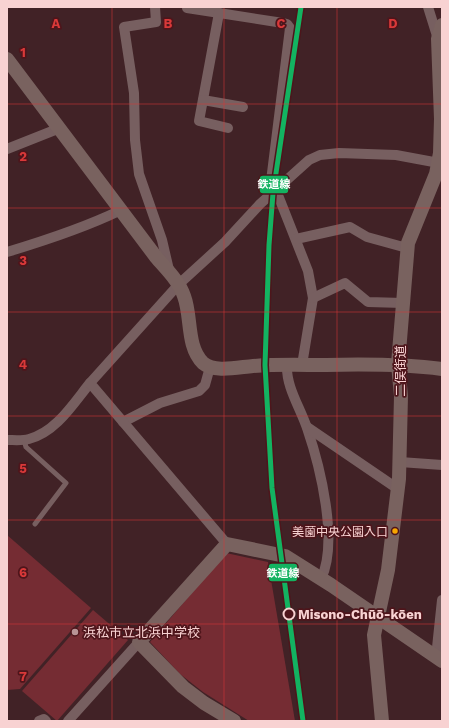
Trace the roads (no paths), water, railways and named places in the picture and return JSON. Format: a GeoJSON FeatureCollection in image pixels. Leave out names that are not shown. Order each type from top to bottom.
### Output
{"type":"FeatureCollection","features":[{"type":"Feature","properties":{"kind":"street"},"geometry":{"type":"LineString","coordinates":[[155,7],[156,22],[124,27],[134,93],[135,140],[139,174],[174,279]]}},
{"type":"Feature","properties":{"kind":"street"},"geometry":{"type":"LineString","coordinates":[[428,7],[438,39]]}},
{"type":"Feature","properties":{"kind":"street"},"geometry":{"type":"LineString","coordinates":[[187,8],[287,24],[290,28],[273,193],[296,239],[308,271],[313,298],[302,365]]}},
{"type":"Feature","properties":{"kind":"street"},"geometry":{"type":"LineString","coordinates":[[219,13],[199,118],[201,123],[228,128]]}},
{"type":"Feature","properties":{"kind":"street","name":"二俣街道"},"geometry":{"type":"LineString","coordinates":[[382,721],[374,635],[388,570],[398,489],[401,396],[398,364],[407,248],[439,168],[441,143],[438,39],[442,26]]}},
{"type":"Feature","properties":{"kind":"street"},"geometry":{"type":"LineString","coordinates":[[7,59],[174,279],[187,304],[192,341],[197,356],[204,364],[210,367],[398,364],[442,369]]}},
{"type":"Feature","properties":{"kind":"street"},"geometry":{"type":"LineString","coordinates":[[203,100],[243,106]]}},
{"type":"Feature","properties":{"kind":"street"},"geometry":{"type":"LineString","coordinates":[[7,150],[60,128]]}},
{"type":"Feature","properties":{"kind":"street"},"geometry":{"type":"LineString","coordinates":[[7,440],[24,440],[43,433],[60,420],[174,279],[225,242],[260,204],[298,168],[309,160],[320,155],[339,153],[396,155],[439,168]]}},
{"type":"Feature","properties":{"kind":"street"},"geometry":{"type":"LineString","coordinates":[[7,252],[90,225],[121,210]]}},
{"type":"Feature","properties":{"kind":"street"},"geometry":{"type":"LineString","coordinates":[[296,239],[350,228],[367,237],[407,248]]}},
{"type":"Feature","properties":{"kind":"street"},"geometry":{"type":"LineString","coordinates":[[313,298],[345,283],[368,302],[403,303]]}},
{"type":"Feature","properties":{"kind":"street"},"geometry":{"type":"LineString","coordinates":[[287,365],[286,377],[307,427],[320,472],[330,532],[327,563],[321,579]]}},
{"type":"Feature","properties":{"kind":"street"},"geometry":{"type":"LineString","coordinates":[[123,422],[160,403],[198,391],[205,385],[210,367]]}},
{"type":"Feature","properties":{"kind":"street"},"geometry":{"type":"LineString","coordinates":[[90,383],[227,544],[285,556],[439,659]]}},
{"type":"Feature","properties":{"kind":"street"},"geometry":{"type":"LineString","coordinates":[[307,427],[398,489]]}},
{"type":"Feature","properties":{"kind":"street"},"geometry":{"type":"LineString","coordinates":[[400,462],[442,466]]}},
{"type":"Feature","properties":{"kind":"street"},"geometry":{"type":"LineString","coordinates":[[68,721],[227,544]]}},
{"type":"Feature","properties":{"kind":"street"},"geometry":{"type":"LineString","coordinates":[[439,659],[442,600]]}},
{"type":"Feature","properties":{"kind":"street"},"geometry":{"type":"LineString","coordinates":[[139,642],[183,687],[204,703],[234,721]]}},
{"type":"Feature","properties":{"kind":"street"},"geometry":{"type":"LineString","coordinates":[[39,721],[44,719],[46,721]]}},
{"type":"Feature","properties":{"kind":"lane"},"geometry":{"type":"LineString","coordinates":[[24,440],[26,447],[66,483],[35,524]]}},
{"type":"Feature","properties":{"kind":"place","name":"美薗中央公園入口"},"geometry":{"type":"Point","coordinates":[395,531]}},
{"type":"Feature","properties":{"kind":"place","name":"Misono-Chūō-kōen"},"geometry":{"type":"Point","coordinates":[289,614]}},
{"type":"Feature","properties":{"kind":"place","name":"浜松市立北浜中学校"},"geometry":{"type":"Point","coordinates":[75,632]}}]}
